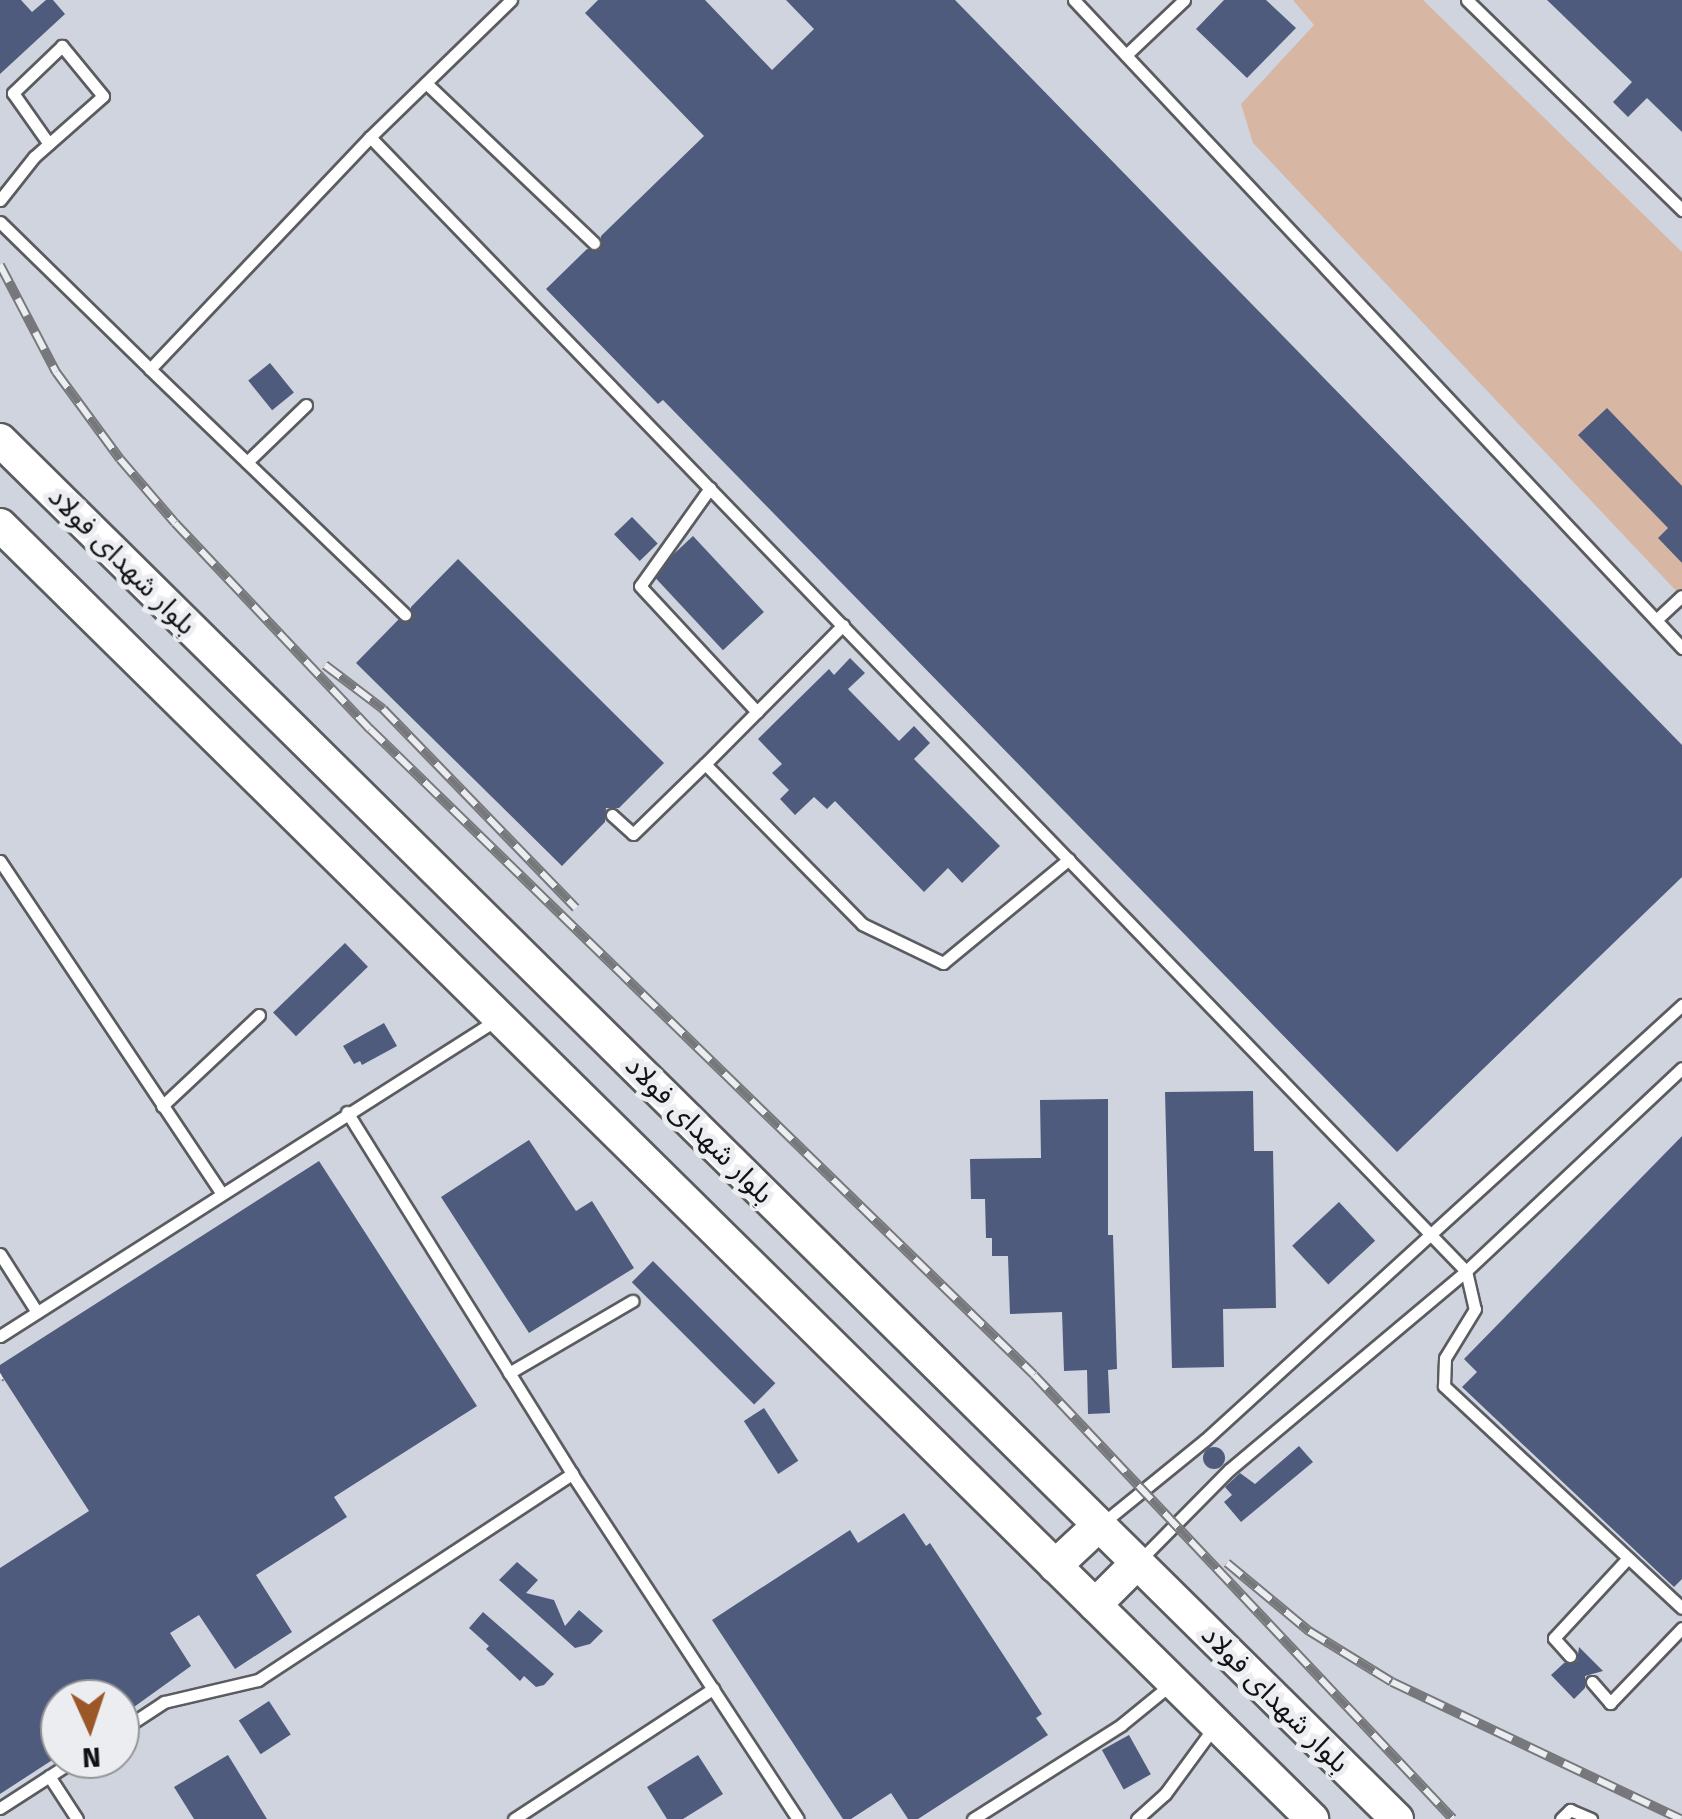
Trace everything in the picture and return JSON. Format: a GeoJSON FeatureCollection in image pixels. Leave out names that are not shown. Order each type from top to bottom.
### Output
{"type":"FeatureCollection","features":[{"type":"Feature","properties":{"kind":"street","name":"بلوار شهدای فولاد"},"geometry":{"type":"LineString","coordinates":[[0,440],[1397,1819]]}},
{"type":"Feature","properties":{"kind":"street"},"geometry":{"type":"LineString","coordinates":[[0,525],[1312,1819]]}},
{"type":"Feature","properties":{"kind":"street"},"geometry":{"type":"LineString","coordinates":[[1055,1566],[1099,1525]]}},
{"type":"Feature","properties":{"kind":"street"},"geometry":{"type":"LineString","coordinates":[[1095,1606],[1137,1563]]}},
{"type":"Feature","properties":{"kind":"lane"},"geometry":{"type":"LineString","coordinates":[[150,369],[370,137],[511,0]]}},
{"type":"Feature","properties":{"kind":"lane"},"geometry":{"type":"LineString","coordinates":[[1074,0],[1682,648]]}},
{"type":"Feature","properties":{"kind":"lane"},"geometry":{"type":"LineString","coordinates":[[1126,55],[1184,0]]}},
{"type":"Feature","properties":{"kind":"lane"},"geometry":{"type":"LineString","coordinates":[[1467,0],[1682,210]]}},
{"type":"Feature","properties":{"kind":"lane"},"geometry":{"type":"LineString","coordinates":[[0,200],[49,144],[103,96],[62,46],[13,93],[49,144]]}},
{"type":"Feature","properties":{"kind":"lane"},"geometry":{"type":"LineString","coordinates":[[426,83],[594,243]]}},
{"type":"Feature","properties":{"kind":"lane"},"geometry":{"type":"LineString","coordinates":[[370,137],[1466,1270],[1474,1308],[1445,1358],[1444,1386],[1682,1608]]}},
{"type":"Feature","properties":{"kind":"lane"},"geometry":{"type":"LineString","coordinates":[[0,222],[404,614]]}},
{"type":"Feature","properties":{"kind":"lane"},"geometry":{"type":"LineString","coordinates":[[247,462],[306,405]]}},
{"type":"Feature","properties":{"kind":"lane"},"geometry":{"type":"LineString","coordinates":[[710,488],[640,586],[757,712]]}},
{"type":"Feature","properties":{"kind":"lane"},"geometry":{"type":"LineString","coordinates":[[1656,620],[1682,596]]}},
{"type":"Feature","properties":{"kind":"lane"},"geometry":{"type":"LineString","coordinates":[[612,815],[634,834],[843,625]]}},
{"type":"Feature","properties":{"kind":"lane"},"geometry":{"type":"LineString","coordinates":[[705,764],[862,924],[943,963],[1069,859]]}},
{"type":"Feature","properties":{"kind":"lane"},"geometry":{"type":"LineString","coordinates":[[0,861],[220,1193]]}},
{"type":"Feature","properties":{"kind":"lane"},"geometry":{"type":"LineString","coordinates":[[1099,1525],[1204,1440],[1682,1005]]}},
{"type":"Feature","properties":{"kind":"lane"},"geometry":{"type":"LineString","coordinates":[[162,1106],[259,1015]]}},
{"type":"Feature","properties":{"kind":"lane"},"geometry":{"type":"LineString","coordinates":[[0,1336],[500,1018]]}},
{"type":"Feature","properties":{"kind":"lane"},"geometry":{"type":"LineString","coordinates":[[1137,1563],[1229,1470],[1466,1270],[1682,1068]]}},
{"type":"Feature","properties":{"kind":"lane"},"geometry":{"type":"LineString","coordinates":[[347,1112],[572,1474],[798,1819]]}},
{"type":"Feature","properties":{"kind":"lane"},"geometry":{"type":"LineString","coordinates":[[0,1254],[5,1274],[36,1312]]}},
{"type":"Feature","properties":{"kind":"lane"},"geometry":{"type":"LineString","coordinates":[[509,1373],[632,1301]]}},
{"type":"Feature","properties":{"kind":"lane"},"geometry":{"type":"LineString","coordinates":[[140,1717],[164,1702],[258,1680],[572,1474]]}},
{"type":"Feature","properties":{"kind":"lane"},"geometry":{"type":"LineString","coordinates":[[1570,1656],[1554,1638],[1628,1558]]}},
{"type":"Feature","properties":{"kind":"lane"},"geometry":{"type":"LineString","coordinates":[[1592,1682],[1610,1703],[1682,1628]]}},
{"type":"Feature","properties":{"kind":"lane"},"geometry":{"type":"LineString","coordinates":[[973,1819],[1120,1724],[1173,1682]]}},
{"type":"Feature","properties":{"kind":"lane"},"geometry":{"type":"LineString","coordinates":[[514,1819],[713,1690]]}},
{"type":"Feature","properties":{"kind":"lane"},"geometry":{"type":"LineString","coordinates":[[1137,1819],[1165,1794],[1216,1724]]}},
{"type":"Feature","properties":{"kind":"lane"},"geometry":{"type":"LineString","coordinates":[[0,1808],[45,1779]]}},
{"type":"Feature","properties":{"kind":"lane"},"geometry":{"type":"LineString","coordinates":[[52,1779],[77,1819]]}},
{"type":"Feature","properties":{"kind":"lane"},"geometry":{"type":"LineString","coordinates":[[1561,1819],[1570,1810],[1592,1819]]}},
{"type":"Feature","properties":{"kind":"shaded area"},"geometry":{"type":"Polygon","coordinates":[[[0,0],[1682,0],[1682,1819],[0,1819],[0,0]]]}},
{"type":"Feature","properties":{"kind":"shaded area"},"geometry":{"type":"Polygon","coordinates":[[[1293,0],[1423,0],[1682,252],[1682,597],[1253,143],[1241,104],[1314,25],[1293,0]]]}},
{"type":"Feature","properties":{"kind":"building"},"geometry":{"type":"Polygon","coordinates":[[[0,0],[21,0],[32,12],[46,0],[53,0],[65,14],[0,74],[0,0]]]}},
{"type":"Feature","properties":{"kind":"building"},"geometry":{"type":"Polygon","coordinates":[[[598,0],[705,0],[772,70],[814,29],[786,0],[955,0],[1682,745],[1682,877],[1397,1152],[663,400],[658,404],[546,289],[587,249],[600,250],[601,236],[704,136],[585,13],[598,0]]]}},
{"type":"Feature","properties":{"kind":"building"},"geometry":{"type":"Polygon","coordinates":[[[1224,0],[1266,0],[1296,28],[1247,78],[1196,29],[1224,0]]]}},
{"type":"Feature","properties":{"kind":"building"},"geometry":{"type":"Polygon","coordinates":[[[1547,0],[1682,0],[1682,132],[1647,98],[1628,117],[1613,102],[1632,82],[1547,0]]]}},
{"type":"Feature","properties":{"kind":"building"},"geometry":{"type":"Polygon","coordinates":[[[270,363],[294,393],[272,410],[248,381],[270,363]]]}},
{"type":"Feature","properties":{"kind":"building"},"geometry":{"type":"Polygon","coordinates":[[[1607,408],[1682,486],[1682,563],[1658,538],[1668,528],[1578,435],[1607,408]]]}},
{"type":"Feature","properties":{"kind":"building"},"geometry":{"type":"Polygon","coordinates":[[[632,517],[658,544],[640,561],[614,534],[632,517]]]}},
{"type":"Feature","properties":{"kind":"building"},"geometry":{"type":"Polygon","coordinates":[[[693,536],[764,612],[723,650],[652,574],[693,536]]]}},
{"type":"Feature","properties":{"kind":"building"},"geometry":{"type":"Polygon","coordinates":[[[458,559],[664,763],[619,808],[606,808],[605,822],[562,866],[356,663],[398,620],[411,621],[411,607],[458,559]]]}},
{"type":"Feature","properties":{"kind":"building"},"geometry":{"type":"Polygon","coordinates":[[[850,658],[865,673],[848,689],[899,741],[914,726],[930,743],[914,759],[1000,846],[962,883],[948,868],[924,892],[835,801],[827,809],[814,797],[795,815],[780,799],[789,790],[772,773],[782,764],[758,739],[829,669],[834,675],[850,658]]]}},
{"type":"Feature","properties":{"kind":"building"},"geometry":{"type":"Polygon","coordinates":[[[345,943],[368,967],[296,1036],[273,1012],[345,943]]]}},
{"type":"Feature","properties":{"kind":"building"},"geometry":{"type":"Polygon","coordinates":[[[384,1023],[397,1046],[362,1065],[360,1061],[354,1064],[343,1046],[384,1023]]]}},
{"type":"Feature","properties":{"kind":"building"},"geometry":{"type":"Polygon","coordinates":[[[1253,1091],[1254,1151],[1273,1151],[1276,1308],[1223,1309],[1224,1367],[1172,1368],[1165,1092],[1253,1091]]]}},
{"type":"Feature","properties":{"kind":"building"},"geometry":{"type":"Polygon","coordinates":[[[1108,1099],[1108,1235],[1113,1235],[1117,1369],[1108,1370],[1110,1413],[1088,1414],[1087,1370],[1064,1371],[1062,1312],[1010,1314],[1008,1256],[992,1256],[992,1238],[986,1238],[985,1199],[971,1199],[970,1159],[1041,1158],[1040,1100],[1108,1099]]]}},
{"type":"Feature","properties":{"kind":"building"},"geometry":{"type":"Polygon","coordinates":[[[1682,1136],[1682,1579],[1674,1587],[1462,1387],[1477,1372],[1464,1359],[1682,1136]]]}},
{"type":"Feature","properties":{"kind":"building"},"geometry":{"type":"Polygon","coordinates":[[[529,1140],[576,1211],[592,1201],[634,1268],[529,1333],[441,1197],[529,1140]]]}},
{"type":"Feature","properties":{"kind":"building"},"geometry":{"type":"Polygon","coordinates":[[[319,1161],[477,1406],[334,1497],[347,1517],[256,1575],[292,1632],[235,1669],[199,1615],[170,1633],[191,1666],[140,1703],[140,1679],[40,1679],[40,1768],[0,1794],[0,1568],[89,1511],[0,1373],[0,1365],[319,1161]]]}},
{"type":"Feature","properties":{"kind":"building"},"geometry":{"type":"Polygon","coordinates":[[[1339,1202],[1375,1241],[1328,1284],[1292,1246],[1339,1202]]]}},
{"type":"Feature","properties":{"kind":"building"},"geometry":{"type":"Polygon","coordinates":[[[653,1261],[775,1383],[754,1405],[632,1282],[653,1261]]]}},
{"type":"Feature","properties":{"kind":"building"},"geometry":{"type":"Polygon","coordinates":[[[764,1408],[798,1461],[778,1474],[744,1421],[764,1408]]]}},
{"type":"Feature","properties":{"kind":"building"},"geometry":{"type":"Polygon","coordinates":[[[1299,1446],[1313,1462],[1241,1522],[1224,1502],[1232,1495],[1225,1487],[1240,1473],[1255,1484],[1299,1446]]]}},
{"type":"Feature","properties":{"kind":"building"},"geometry":{"type":"Polygon","coordinates":[[[1210,1447],[1218,1447],[1225,1458],[1218,1469],[1210,1469],[1203,1462],[1203,1454],[1210,1447]]]}},
{"type":"Feature","properties":{"kind":"building"},"geometry":{"type":"Polygon","coordinates":[[[904,1513],[926,1546],[930,1543],[1042,1714],[1036,1718],[1048,1735],[918,1819],[908,1819],[891,1793],[851,1819],[843,1819],[712,1620],[850,1530],[858,1543],[904,1513]]]}},
{"type":"Feature","properties":{"kind":"building"},"geometry":{"type":"Polygon","coordinates":[[[517,1562],[538,1580],[526,1593],[554,1600],[565,1626],[579,1610],[603,1631],[590,1644],[575,1648],[499,1580],[517,1562]]]}},
{"type":"Feature","properties":{"kind":"building"},"geometry":{"type":"Polygon","coordinates":[[[483,1612],[554,1674],[544,1685],[536,1687],[524,1676],[520,1681],[486,1649],[489,1646],[469,1628],[483,1612]]]}},
{"type":"Feature","properties":{"kind":"building"},"geometry":{"type":"Polygon","coordinates":[[[1579,1647],[1603,1671],[1585,1676],[1585,1688],[1574,1699],[1551,1675],[1564,1663],[1577,1662],[1579,1647]]]}},
{"type":"Feature","properties":{"kind":"building"},"geometry":{"type":"Polygon","coordinates":[[[269,1701],[291,1735],[261,1754],[239,1721],[269,1701]]]}},
{"type":"Feature","properties":{"kind":"building"},"geometry":{"type":"Polygon","coordinates":[[[1129,1735],[1151,1774],[1124,1789],[1102,1750],[1129,1735]]]}},
{"type":"Feature","properties":{"kind":"building"},"geometry":{"type":"Polygon","coordinates":[[[228,1755],[267,1819],[194,1819],[174,1787],[228,1755]]]}},
{"type":"Feature","properties":{"kind":"building"},"geometry":{"type":"Polygon","coordinates":[[[698,1755],[723,1794],[683,1819],[667,1819],[647,1787],[698,1755]]]}},
{"type":"Feature","properties":{"kind":"railway"},"geometry":{"type":"LineString","coordinates":[[0,265],[56,372],[120,459],[175,523],[370,729],[1034,1375],[1453,1819]]}},
{"type":"Feature","properties":{"kind":"railway"},"geometry":{"type":"LineString","coordinates":[[325,665],[383,709],[576,908]]}},
{"type":"Feature","properties":{"kind":"railway"},"geometry":{"type":"LineString","coordinates":[[1227,1563],[1309,1631],[1392,1682],[1680,1819]]}}]}
